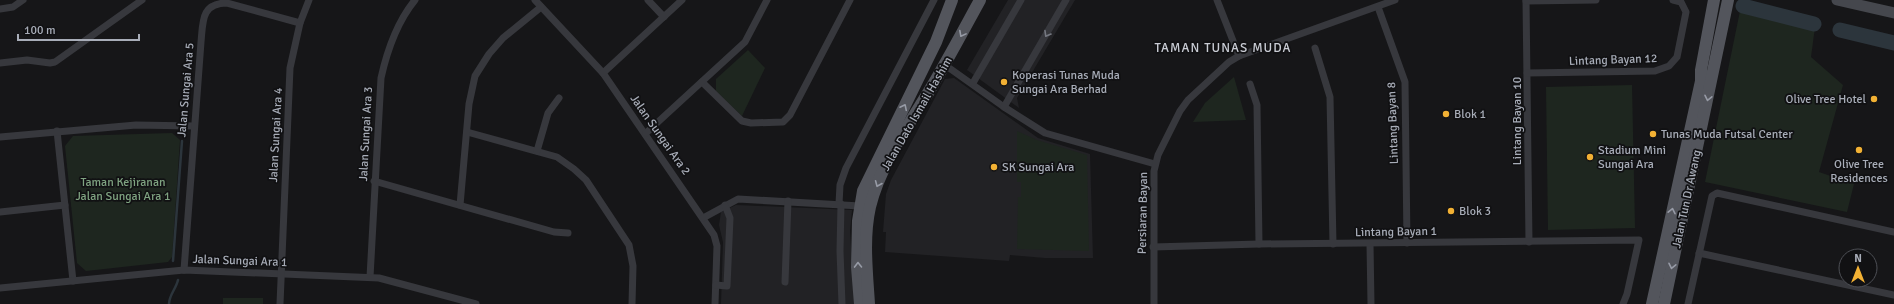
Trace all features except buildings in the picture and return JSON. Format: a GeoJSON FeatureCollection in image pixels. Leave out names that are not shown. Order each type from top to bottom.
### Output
{"type":"FeatureCollection","features":[{"type":"Feature","properties":{"kind":"main road","name":"Jalan Dato Ismail Hashim"},"geometry":{"type":"LineString","coordinates":[[860,304],[858,221],[863,191],[936,42],[952,0]]}},
{"type":"Feature","properties":{"kind":"main road","name":"Jalan Dato Ismail Hashim"},"geometry":{"type":"LineString","coordinates":[[869,304],[867,222],[870,206],[882,176],[899,141],[945,64],[980,0]]}},
{"type":"Feature","properties":{"kind":"main road","name":"Jalan Tun Dr Awang"},"geometry":{"type":"LineString","coordinates":[[1652,304],[1701,81],[1701,70],[1714,0]]}},
{"type":"Feature","properties":{"kind":"main road"},"geometry":{"type":"LineString","coordinates":[[1701,81],[1706,71],[1721,0]]}},
{"type":"Feature","properties":{"kind":"main road"},"geometry":{"type":"LineString","coordinates":[[1727,6],[1734,0]]}},
{"type":"Feature","properties":{"kind":"main road","name":"Jalan Tun Dr Awang"},"geometry":{"type":"LineString","coordinates":[[1664,304],[1727,6]]}},
{"type":"Feature","properties":{"kind":"street"},"geometry":{"type":"LineString","coordinates":[[0,9],[13,7],[23,0]]}},
{"type":"Feature","properties":{"kind":"street"},"geometry":{"type":"LineString","coordinates":[[0,62],[27,60],[50,63],[55,62],[142,0]]}},
{"type":"Feature","properties":{"kind":"street","name":"Jalan Sungai Ara 4"},"geometry":{"type":"LineString","coordinates":[[280,304],[280,273],[290,68],[300,23],[309,0]]}},
{"type":"Feature","properties":{"kind":"street","name":"Jalan Sungai Ara 3"},"geometry":{"type":"LineString","coordinates":[[370,277],[380,78],[387,53],[399,25],[415,0]]}},
{"type":"Feature","properties":{"kind":"street","name":"Jalan Sungai Ara 2"},"geometry":{"type":"LineString","coordinates":[[534,0],[603,73],[646,133],[714,235],[717,246],[715,304]]}},
{"type":"Feature","properties":{"kind":"street"},"geometry":{"type":"LineString","coordinates":[[648,0],[664,17]]}},
{"type":"Feature","properties":{"kind":"street"},"geometry":{"type":"LineString","coordinates":[[603,73],[682,0]]}},
{"type":"Feature","properties":{"kind":"street"},"geometry":{"type":"LineString","coordinates":[[646,133],[745,42],[767,0]]}},
{"type":"Feature","properties":{"kind":"street"},"geometry":{"type":"LineString","coordinates":[[702,82],[742,120],[751,123],[783,122],[790,115],[850,0]]}},
{"type":"Feature","properties":{"kind":"street"},"geometry":{"type":"LineString","coordinates":[[842,304],[840,185],[844,171],[934,0]]}},
{"type":"Feature","properties":{"kind":"street"},"geometry":{"type":"LineString","coordinates":[[973,83],[1021,0]]}},
{"type":"Feature","properties":{"kind":"street"},"geometry":{"type":"LineString","coordinates":[[1004,107],[1066,0]]}},
{"type":"Feature","properties":{"kind":"street"},"geometry":{"type":"LineString","coordinates":[[1217,0],[1239,56]]}},
{"type":"Feature","properties":{"kind":"street","name":"Persiaran Bayan"},"geometry":{"type":"LineString","coordinates":[[1154,304],[1153,247],[1155,164],[1180,111],[1188,100],[1224,67],[1239,56],[1395,0]]}},
{"type":"Feature","properties":{"kind":"street"},"geometry":{"type":"LineString","coordinates":[[1526,0],[1596,0]]}},
{"type":"Feature","properties":{"kind":"street","name":"Lintang Bayan 10"},"geometry":{"type":"LineString","coordinates":[[1526,0],[1529,242]]}},
{"type":"Feature","properties":{"kind":"street","name":"Lintang Bayan 12"},"geometry":{"type":"LineString","coordinates":[[1527,73],[1655,71],[1669,66],[1677,57],[1686,12],[1681,2],[1673,0]]}},
{"type":"Feature","properties":{"kind":"street"},"geometry":{"type":"LineString","coordinates":[[1837,0],[1894,13]]}},
{"type":"Feature","properties":{"kind":"street","name":"Jalan Sungai Ara 5"},"geometry":{"type":"LineString","coordinates":[[184,270],[201,42],[204,17],[207,10],[219,3],[227,3],[300,23]]}},
{"type":"Feature","properties":{"kind":"street"},"geometry":{"type":"LineString","coordinates":[[460,205],[466,132],[471,90],[475,76],[488,54],[503,38],[541,7]]}},
{"type":"Feature","properties":{"kind":"street","name":"Lintang Bayan 8"},"geometry":{"type":"LineString","coordinates":[[1378,7],[1404,82],[1408,243]]}},
{"type":"Feature","properties":{"kind":"street"},"geometry":{"type":"LineString","coordinates":[[1314,48],[1330,97],[1334,244]]}},
{"type":"Feature","properties":{"kind":"street"},"geometry":{"type":"LineString","coordinates":[[945,64],[1004,107],[1045,133],[1155,164]]}},
{"type":"Feature","properties":{"kind":"street"},"geometry":{"type":"LineString","coordinates":[[1250,84],[1257,105],[1259,244]]}},
{"type":"Feature","properties":{"kind":"street"},"geometry":{"type":"LineString","coordinates":[[537,151],[548,112],[559,98]]}},
{"type":"Feature","properties":{"kind":"street"},"geometry":{"type":"LineString","coordinates":[[0,137],[136,125],[194,126]]}},
{"type":"Feature","properties":{"kind":"street"},"geometry":{"type":"LineString","coordinates":[[57,131],[73,281]]}},
{"type":"Feature","properties":{"kind":"street"},"geometry":{"type":"LineString","coordinates":[[466,132],[557,157],[574,168],[586,180],[629,245],[632,261],[632,304]]}},
{"type":"Feature","properties":{"kind":"street"},"geometry":{"type":"LineString","coordinates":[[374,181],[554,232],[568,233]]}},
{"type":"Feature","properties":{"kind":"street"},"geometry":{"type":"LineString","coordinates":[[1688,304],[1712,196],[1717,193],[1894,232]]}},
{"type":"Feature","properties":{"kind":"street"},"geometry":{"type":"LineString","coordinates":[[703,218],[725,205],[738,200],[788,201],[860,206]]}},
{"type":"Feature","properties":{"kind":"street"},"geometry":{"type":"LineString","coordinates":[[785,282],[788,201]]}},
{"type":"Feature","properties":{"kind":"street"},"geometry":{"type":"LineString","coordinates":[[0,212],[65,205]]}},
{"type":"Feature","properties":{"kind":"street"},"geometry":{"type":"LineString","coordinates":[[716,285],[728,286],[730,218],[725,205]]}},
{"type":"Feature","properties":{"kind":"street","name":"Lintang Bayan 1"},"geometry":{"type":"LineString","coordinates":[[1153,247],[1259,244],[1639,240],[1627,294],[1623,304]]}},
{"type":"Feature","properties":{"kind":"street"},"geometry":{"type":"LineString","coordinates":[[1370,244],[1371,304]]}},
{"type":"Feature","properties":{"kind":"street"},"geometry":{"type":"LineString","coordinates":[[1699,253],[1894,294]]}},
{"type":"Feature","properties":{"kind":"street","name":"Jalan Sungai Ara 1"},"geometry":{"type":"LineString","coordinates":[[0,288],[184,270],[280,273],[370,277],[389,280],[476,304]]}},
{"type":"Feature","properties":{"kind":"shaded area"},"geometry":{"type":"Polygon","coordinates":[[[1008,0],[1075,0],[1017,98],[1019,108],[967,70],[1008,0]]]}},
{"type":"Feature","properties":{"kind":"shaded area","name":"SK Sungai Ara"},"geometry":{"type":"Polygon","coordinates":[[[954,78],[1038,138],[1090,154],[1093,258],[1045,258],[1010,255],[1009,261],[885,252],[886,232],[883,232],[886,194],[891,180],[945,79],[954,78]]]}},
{"type":"Feature","properties":{"kind":"shaded area"},"geometry":{"type":"Polygon","coordinates":[[[736,205],[852,210],[850,231],[855,304],[721,304],[723,242],[719,225],[721,212],[736,205]]]}},
{"type":"Feature","properties":{"kind":"green space"},"geometry":{"type":"Polygon","coordinates":[[[1740,11],[1815,27],[1811,57],[1843,85],[1819,172],[1854,184],[1847,212],[1705,182],[1740,11]]]}},
{"type":"Feature","properties":{"kind":"green space"},"geometry":{"type":"Polygon","coordinates":[[[748,50],[765,68],[742,116],[716,91],[716,79],[748,50]]]}},
{"type":"Feature","properties":{"kind":"green space"},"geometry":{"type":"Polygon","coordinates":[[[1234,77],[1246,120],[1193,122],[1205,103],[1234,77]]]}},
{"type":"Feature","properties":{"kind":"green space","name":"Stadium Mini Sungai Ara"},"geometry":{"type":"Polygon","coordinates":[[[1632,85],[1635,228],[1548,230],[1546,87],[1632,85]]]}},
{"type":"Feature","properties":{"kind":"green space"},"geometry":{"type":"Polygon","coordinates":[[[1017,131],[1037,140],[1087,155],[1089,251],[1017,249],[1018,197],[1021,197],[1021,182],[1017,182],[1017,131]]]}},
{"type":"Feature","properties":{"kind":"green space","name":"Taman Kejiranan Jalan Sungai Ara 1"},"geometry":{"type":"Polygon","coordinates":[[[172,133],[180,140],[172,257],[168,262],[86,271],[77,263],[65,146],[73,136],[172,133]]]}},
{"type":"Feature","properties":{"kind":"green space"},"geometry":{"type":"Polygon","coordinates":[[[223,298],[263,298],[263,304],[223,304],[223,298]]]}},
{"type":"Feature","properties":{"kind":"waterway"},"geometry":{"type":"LineString","coordinates":[[1743,6],[1814,24]]}},
{"type":"Feature","properties":{"kind":"waterway"},"geometry":{"type":"LineString","coordinates":[[1840,30],[1894,43]]}},
{"type":"Feature","properties":{"kind":"waterway"},"geometry":{"type":"LineString","coordinates":[[173,261],[182,141]]}},
{"type":"Feature","properties":{"kind":"waterway"},"geometry":{"type":"LineString","coordinates":[[169,304],[178,280]]}},
{"type":"Feature","properties":{"kind":"place","name":"Koperasi Tunas Muda Sungai Ara Berhad"},"geometry":{"type":"Point","coordinates":[1004,82]}},
{"type":"Feature","properties":{"kind":"place","name":"Olive Tree Hotel"},"geometry":{"type":"Point","coordinates":[1874,99]}},
{"type":"Feature","properties":{"kind":"place","name":"Blok 1"},"geometry":{"type":"Point","coordinates":[1446,114]}},
{"type":"Feature","properties":{"kind":"place","name":"Tunas Muda Futsal Center"},"geometry":{"type":"Point","coordinates":[1653,134]}},
{"type":"Feature","properties":{"kind":"place","name":"Olive Tree Residences"},"geometry":{"type":"Point","coordinates":[1859,150]}},
{"type":"Feature","properties":{"kind":"place","name":"Stadium Mini Sungai Ara"},"geometry":{"type":"Point","coordinates":[1590,157]}},
{"type":"Feature","properties":{"kind":"place","name":"SK Sungai Ara"},"geometry":{"type":"Point","coordinates":[994,167]}},
{"type":"Feature","properties":{"kind":"place","name":"Blok 3"},"geometry":{"type":"Point","coordinates":[1451,211]}},
{"type":"Feature","properties":{"kind":"district","name":"TAMAN TUNAS MUDA"},"geometry":{"type":"Point","coordinates":[1223,48]}}]}
